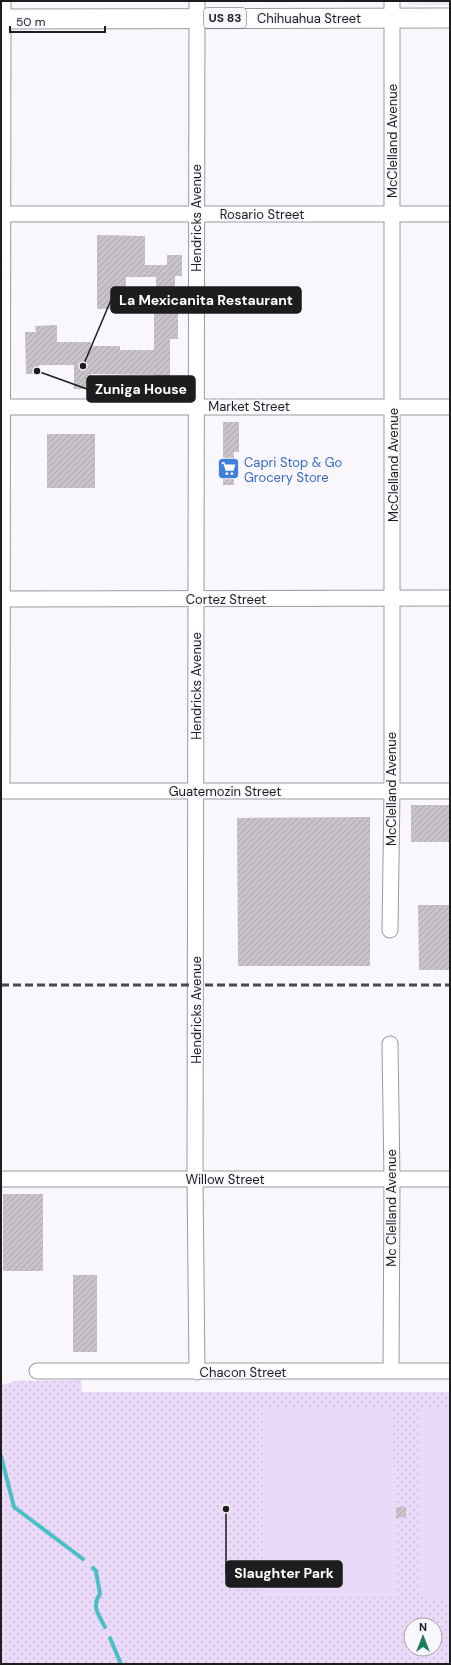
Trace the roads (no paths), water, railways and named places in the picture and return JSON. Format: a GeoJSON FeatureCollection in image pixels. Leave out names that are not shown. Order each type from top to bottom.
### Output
{"type":"FeatureCollection","features":[{"type":"Feature","properties":{"kind":"main road","name":"Chihuahua Street"},"geometry":{"type":"LineString","coordinates":[[2,13],[392,9],[450,18]]}},
{"type":"Feature","properties":{"kind":"street","name":"McClelland Avenue"},"geometry":{"type":"LineString","coordinates":[[390,930],[392,791],[393,406],[392,9]]}},
{"type":"Feature","properties":{"kind":"street","name":"Hendricks Avenue"},"geometry":{"type":"LineString","coordinates":[[197,10],[195,1179],[197,1372]]}},
{"type":"Feature","properties":{"kind":"street"},"geometry":{"type":"LineString","coordinates":[[1,791],[2,13]]}},
{"type":"Feature","properties":{"kind":"street","name":"Rosario Street"},"geometry":{"type":"LineString","coordinates":[[2,214],[450,214]]}},
{"type":"Feature","properties":{"kind":"street","name":"Market Street"},"geometry":{"type":"LineString","coordinates":[[1,407],[450,406]]}},
{"type":"Feature","properties":{"kind":"street","name":"Cortez Street"},"geometry":{"type":"LineString","coordinates":[[1,598],[450,598]]}},
{"type":"Feature","properties":{"kind":"street","name":"Guatemozin Street"},"geometry":{"type":"LineString","coordinates":[[1,791],[450,791]]}},
{"type":"Feature","properties":{"kind":"street","name":"Mc Clelland Avenue"},"geometry":{"type":"LineString","coordinates":[[390,1044],[392,1371]]}},
{"type":"Feature","properties":{"kind":"street","name":"Willow Street"},"geometry":{"type":"LineString","coordinates":[[1,1179],[450,1179]]}},
{"type":"Feature","properties":{"kind":"street","name":"Chacon Street"},"geometry":{"type":"LineString","coordinates":[[37,1371],[450,1371]]}},
{"type":"Feature","properties":{"kind":"waterway"},"geometry":{"type":"LineString","coordinates":[[1,1456],[14,1507],[83,1559]]}},
{"type":"Feature","properties":{"kind":"waterway"},"geometry":{"type":"LineString","coordinates":[[93,1568],[96,1571],[100,1594],[97,1599],[96,1607],[98,1615],[105,1627]]}},
{"type":"Feature","properties":{"kind":"waterway"},"geometry":{"type":"LineString","coordinates":[[110,1638],[121,1664]]}},
{"type":"Feature","properties":{"kind":"railway"},"geometry":{"type":"LineString","coordinates":[[1,985],[450,985]]}},
{"type":"Feature","properties":{"kind":"place","name":"La Mexicanita Restaurant"},"geometry":{"type":"Point","coordinates":[83,366]}},
{"type":"Feature","properties":{"kind":"place","name":"Zuniga House"},"geometry":{"type":"Point","coordinates":[37,371]}},
{"type":"Feature","properties":{"kind":"place","name":"Capri Stop & Go Grocery Store"},"geometry":{"type":"Point","coordinates":[228,469]}},
{"type":"Feature","properties":{"kind":"place","name":"Slaughter Park"},"geometry":{"type":"Point","coordinates":[226,1509]}}]}
